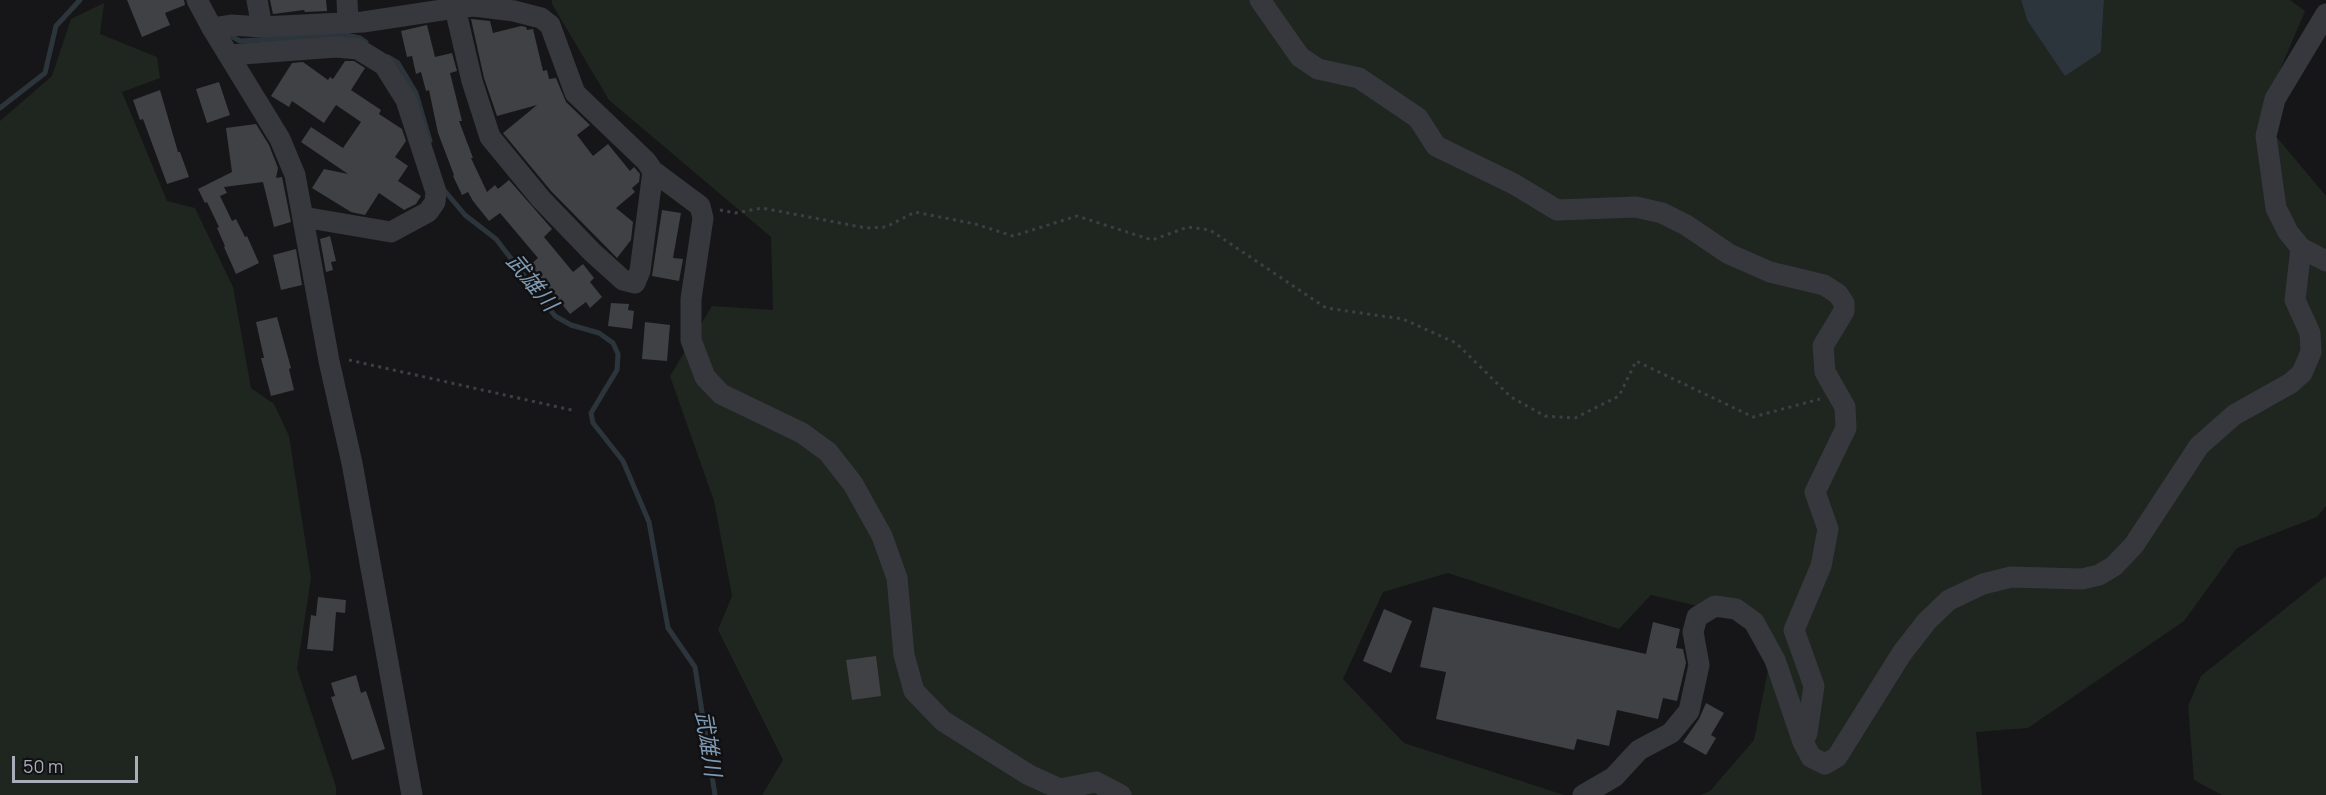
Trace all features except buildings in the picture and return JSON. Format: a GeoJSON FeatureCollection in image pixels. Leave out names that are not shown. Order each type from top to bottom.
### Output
{"type":"FeatureCollection","features":[{"type":"Feature","properties":{"kind":"street"},"geometry":{"type":"LineString","coordinates":[[197,0],[221,26],[229,55],[280,139],[295,175],[329,361],[352,463],[412,795]]}},
{"type":"Feature","properties":{"kind":"street"},"geometry":{"type":"LineString","coordinates":[[257,0],[262,27]]}},
{"type":"Feature","properties":{"kind":"street"},"geometry":{"type":"LineString","coordinates":[[347,0],[348,22]]}},
{"type":"Feature","properties":{"kind":"street"},"geometry":{"type":"LineString","coordinates":[[1260,0],[1300,57],[1318,69],[1359,78],[1418,118],[1436,146],[1514,184],[1557,210],[1636,207],[1662,213],[1686,225],[1729,254],[1770,272],[1824,285],[1838,294],[1844,303],[1844,311],[1823,346],[1825,372],[1845,407],[1846,428],[1815,492],[1828,529],[1821,566],[1794,630],[1814,686],[1807,733],[1803,742]]}},
{"type":"Feature","properties":{"kind":"street"},"geometry":{"type":"LineString","coordinates":[[221,26],[262,27],[363,22],[441,6],[474,6],[514,11],[541,18],[550,26],[575,93],[654,171],[700,206],[703,218],[692,299],[691,340],[705,377],[721,394],[802,433],[828,452],[853,484],[882,536],[897,578],[904,655],[914,691],[943,721],[1029,775],[1059,789],[1096,782],[1121,795]]}},
{"type":"Feature","properties":{"kind":"street"},"geometry":{"type":"LineString","coordinates":[[441,6],[472,81],[490,137],[541,199],[592,252],[623,280],[635,284],[640,271],[654,171]]}},
{"type":"Feature","properties":{"kind":"street"},"geometry":{"type":"LineString","coordinates":[[2326,14],[2275,99],[2266,136],[2276,208],[2288,232],[2301,248],[2326,261]]}},
{"type":"Feature","properties":{"kind":"street"},"geometry":{"type":"LineString","coordinates":[[229,55],[336,47],[358,49],[384,65],[406,100],[436,192],[435,202],[428,212],[391,232],[303,217]]}},
{"type":"Feature","properties":{"kind":"street"},"geometry":{"type":"LineString","coordinates":[[1583,795],[1614,777],[1639,750],[1671,733],[1689,711],[1699,664],[1693,632],[1697,617],[1715,606],[1736,609],[1754,622],[1775,660],[1803,742],[1811,757],[1826,764],[1837,756],[1902,653],[1927,621],[1949,600],[1983,584],[2012,577],[2082,579],[2099,575],[2114,566],[2134,545],[2199,446],[2234,415],[2291,383],[2302,372],[2311,352],[2310,333],[2295,300],[2301,248]]}},
{"type":"Feature","properties":{"kind":"path"},"geometry":{"type":"LineString","coordinates":[[700,206],[735,213],[762,208],[866,228],[886,227],[915,212],[975,224],[1013,236],[1077,216],[1152,240],[1188,227],[1210,230],[1326,308],[1403,319],[1456,343],[1511,398],[1545,416],[1575,418],[1619,396],[1636,361],[1753,417],[1828,397],[1845,407]]}},
{"type":"Feature","properties":{"kind":"path"},"geometry":{"type":"LineString","coordinates":[[329,361],[348,360],[576,411]]}},
{"type":"Feature","properties":{"kind":"shaded area"},"geometry":{"type":"Polygon","coordinates":[[[552,0],[2021,0],[2027,20],[2101,52],[2104,0],[2290,0],[2305,11],[2260,117],[2326,196],[2326,506],[2317,517],[2237,548],[2184,621],[2028,728],[1976,732],[1982,795],[1701,795],[1710,791],[1754,740],[1769,665],[1740,616],[1651,595],[1619,629],[1448,573],[1383,592],[1343,679],[1404,743],[1564,795],[762,795],[783,760],[718,630],[732,596],[714,501],[670,376],[712,306],[773,310],[771,237],[609,100],[552,4],[552,0]]]}},
{"type":"Feature","properties":{"kind":"shaded area"},"geometry":{"type":"Polygon","coordinates":[[[2021,0],[2104,0],[2101,52],[2065,76],[2027,20],[2021,0]]]}},
{"type":"Feature","properties":{"kind":"shaded area"},"geometry":{"type":"Polygon","coordinates":[[[104,3],[100,34],[157,57],[160,78],[122,92],[167,201],[195,208],[233,287],[251,388],[274,404],[289,436],[311,578],[297,669],[336,787],[336,795],[0,795],[0,121],[52,76],[71,19],[104,3]]]}},
{"type":"Feature","properties":{"kind":"shaded area"},"geometry":{"type":"Polygon","coordinates":[[[2326,576],[2326,795],[2222,795],[2194,780],[2188,706],[2201,676],[2326,576]]]}},
{"type":"Feature","properties":{"kind":"waterway"},"geometry":{"type":"LineString","coordinates":[[0,108],[45,73],[56,26],[80,0]]}},
{"type":"Feature","properties":{"kind":"waterway","name":"武雄川"},"geometry":{"type":"LineString","coordinates":[[227,31],[240,41],[346,35],[366,42]]}},
{"type":"Feature","properties":{"kind":"waterway","name":"武雄川"},"geometry":{"type":"LineString","coordinates":[[388,57],[398,63],[416,93],[430,141]]}},
{"type":"Feature","properties":{"kind":"waterway","name":"武雄川"},"geometry":{"type":"LineString","coordinates":[[444,190],[465,215],[496,239],[555,316],[571,325],[599,333],[613,343],[618,354],[617,370],[591,413],[593,423],[623,461],[649,522],[668,628],[695,667],[715,795]]}}]}
